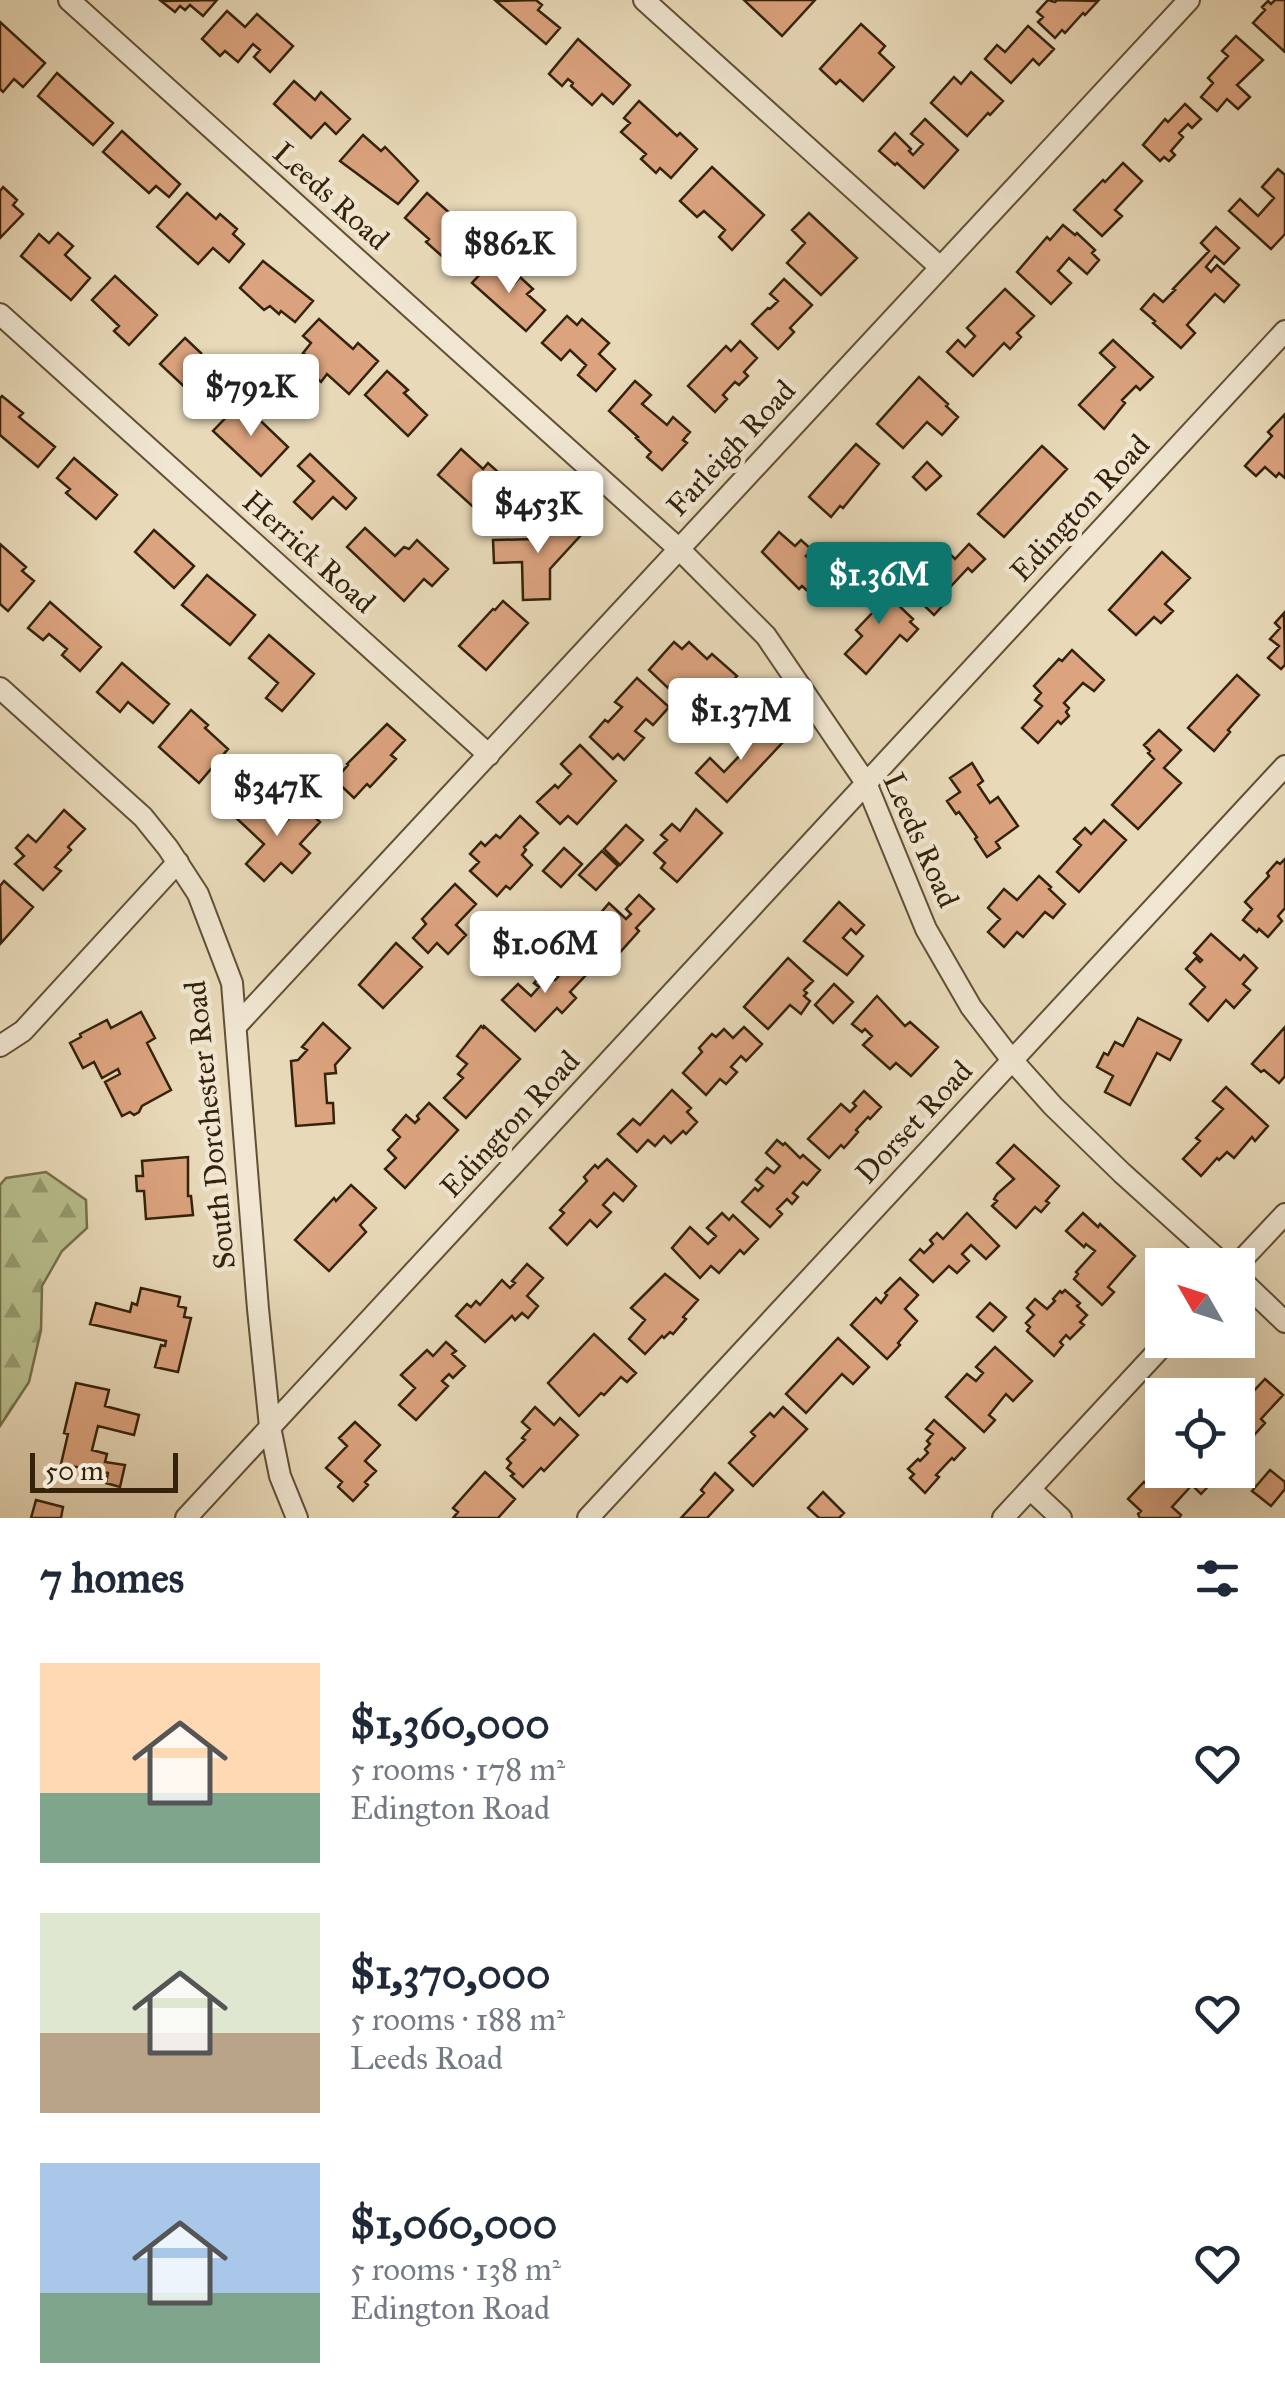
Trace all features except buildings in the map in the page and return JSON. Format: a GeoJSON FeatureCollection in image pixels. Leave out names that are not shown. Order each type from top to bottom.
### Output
{"type":"FeatureCollection","features":[{"type":"Feature","properties":{"kind":"street","name":"Leeds Road"},"geometry":{"type":"LineString","coordinates":[[69,0],[679,549],[766,636],[866,783],[926,928],[971,1006],[1053,1106],[1205,1248]]}},
{"type":"Feature","properties":{"kind":"street"},"geometry":{"type":"LineString","coordinates":[[644,0],[940,267]]}},
{"type":"Feature","properties":{"kind":"street","name":"Farleigh Road"},"geometry":{"type":"LineString","coordinates":[[237,1026],[1189,0]]}},
{"type":"Feature","properties":{"kind":"street","name":"Herrick Road"},"geometry":{"type":"LineString","coordinates":[[0,314],[489,755]]}},
{"type":"Feature","properties":{"kind":"street","name":"Edington Road"},"geometry":{"type":"LineString","coordinates":[[186,1518],[1285,331]]}},
{"type":"Feature","properties":{"kind":"street","name":"South Dorchester Road"},"geometry":{"type":"LineString","coordinates":[[0,688],[143,818],[178,862],[198,894],[232,984],[270,1427],[280,1476],[297,1518]]}},
{"type":"Feature","properties":{"kind":"street","name":"Dorset Road"},"geometry":{"type":"LineString","coordinates":[[588,1518],[1285,766]]}},
{"type":"Feature","properties":{"kind":"street"},"geometry":{"type":"LineString","coordinates":[[0,1046],[23,1031],[178,862]]}},
{"type":"Feature","properties":{"kind":"street"},"geometry":{"type":"LineString","coordinates":[[1253,1248],[1285,1214]]}},
{"type":"Feature","properties":{"kind":"street"},"geometry":{"type":"LineString","coordinates":[[1255,1293],[1285,1322]]}},
{"type":"Feature","properties":{"kind":"street"},"geometry":{"type":"LineString","coordinates":[[1003,1518],[1151,1358]]}},
{"type":"Feature","properties":{"kind":"street"},"geometry":{"type":"LineString","coordinates":[[1030,1490],[1061,1518]]}},
{"type":"Feature","properties":{"kind":"green space"},"geometry":{"type":"Polygon","coordinates":[[[46,1172],[86,1200],[87,1228],[62,1251],[42,1286],[41,1330],[29,1382],[0,1426],[0,1185],[6,1178],[46,1172]]]}}]}
